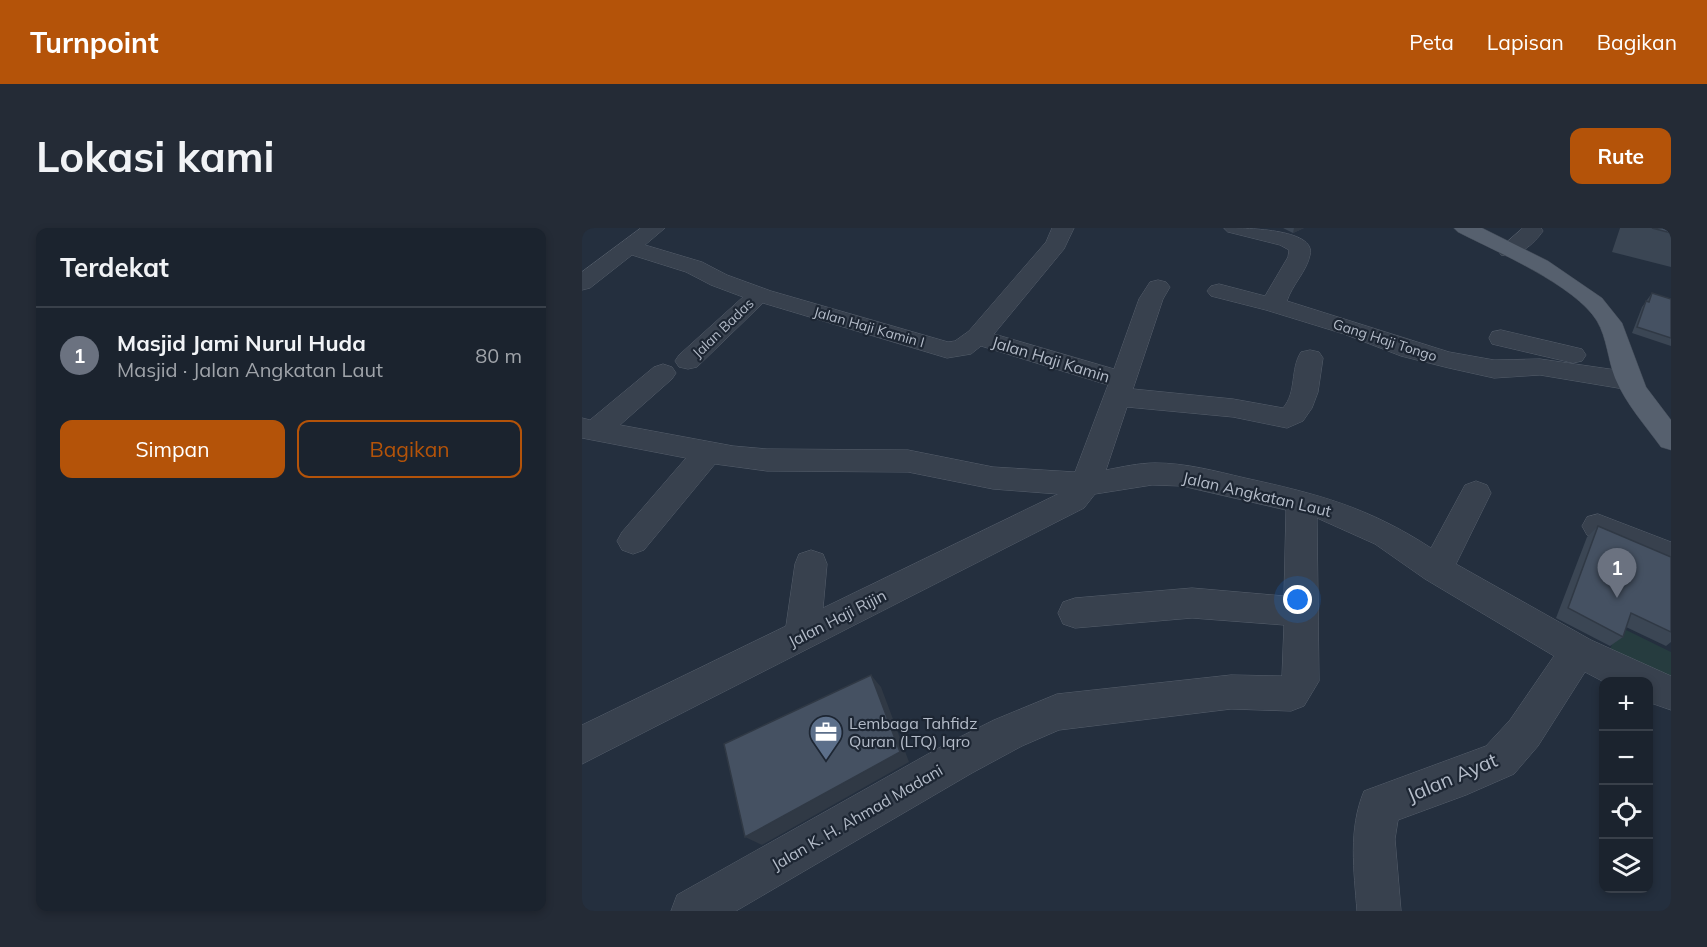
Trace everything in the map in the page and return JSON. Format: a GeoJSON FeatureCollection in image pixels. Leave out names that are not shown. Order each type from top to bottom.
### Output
{"type":"FeatureCollection","features":[{"type":"Feature","properties":{"kind":"main road"},"geometry":{"type":"LineString","coordinates":[[1465,228],[1576,288],[1595,304],[1605,315],[1618,340],[1627,373],[1671,440]]}},
{"type":"Feature","properties":{"kind":"street"},"geometry":{"type":"LineString","coordinates":[[585,276],[654,228]]}},
{"type":"Feature","properties":{"kind":"street","name":"Jalan Haji Kamin I"},"geometry":{"type":"LineString","coordinates":[[627,247],[694,267],[758,295],[956,351],[978,337],[1056,244],[1063,228]]}},
{"type":"Feature","properties":{"kind":"street"},"geometry":{"type":"LineString","coordinates":[[1235,228],[1287,240],[1300,247],[1299,257],[1279,289],[1274,305]]}},
{"type":"Feature","properties":{"kind":"street"},"geometry":{"type":"LineString","coordinates":[[1509,250],[1532,231]]}},
{"type":"Feature","properties":{"kind":"street"},"geometry":{"type":"LineString","coordinates":[[1158,287],[1151,299],[1120,388],[1204,405],[1289,417],[1295,413],[1303,397],[1310,358]]}},
{"type":"Feature","properties":{"kind":"street","name":"Gang Haji Tongo"},"geometry":{"type":"LineString","coordinates":[[1219,291],[1274,305],[1353,329],[1410,350],[1449,360],[1494,369],[1540,367],[1627,373]]}},
{"type":"Feature","properties":{"kind":"street","name":"Jalan Badas"},"geometry":{"type":"LineString","coordinates":[[688,361],[758,295]]}},
{"type":"Feature","properties":{"kind":"street","name":"Jalan Haji Kamin"},"geometry":{"type":"LineString","coordinates":[[978,337],[1120,388],[1086,484]]}},
{"type":"Feature","properties":{"kind":"street"},"geometry":{"type":"LineString","coordinates":[[1501,338],[1627,373]]}},
{"type":"Feature","properties":{"kind":"street"},"geometry":{"type":"LineString","coordinates":[[589,429],[663,373]]}},
{"type":"Feature","properties":{"kind":"street","name":"Jalan Angkatan Laut"},"geometry":{"type":"LineString","coordinates":[[589,429],[708,453],[767,460],[908,461],[993,478],[1086,484],[1152,474],[1182,475],[1301,502],[1330,510],[1386,535],[1437,569],[1578,651],[1633,677]]}},
{"type":"Feature","properties":{"kind":"street"},"geometry":{"type":"LineString","coordinates":[[633,541],[708,453]]}},
{"type":"Feature","properties":{"kind":"street","name":"Jalan Haji Rijin"},"geometry":{"type":"LineString","coordinates":[[582,745],[1073,500],[1086,484]]}},
{"type":"Feature","properties":{"kind":"street"},"geometry":{"type":"LineString","coordinates":[[1437,569],[1476,493]]}},
{"type":"Feature","properties":{"kind":"street","name":"Jalan K. H. Ahmad Madani"},"geometry":{"type":"LineString","coordinates":[[693,911],[958,759],[1008,733],[1057,712],[1231,692],[1291,694],[1301,681],[1301,502]]}},
{"type":"Feature","properties":{"kind":"street"},"geometry":{"type":"LineString","coordinates":[[1598,526],[1671,556]]}},
{"type":"Feature","properties":{"kind":"street"},"geometry":{"type":"LineString","coordinates":[[802,636],[811,564]]}},
{"type":"Feature","properties":{"kind":"street"},"geometry":{"type":"LineString","coordinates":[[1075,613],[1192,603],[1301,612]]}},
{"type":"Feature","properties":{"kind":"street","name":"Jalan Ayat"},"geometry":{"type":"LineString","coordinates":[[1379,911],[1374,839],[1379,806],[1466,775],[1500,760],[1524,732],[1578,651]]}},
{"type":"Feature","properties":{"kind":"street"},"geometry":{"type":"LineString","coordinates":[[1653,687],[1671,693]]}},
{"type":"Feature","properties":{"kind":"green space"},"geometry":{"type":"Polygon","coordinates":[[[1618,626],[1671,652],[1671,677],[1609,653],[1618,626]]]}},
{"type":"Feature","properties":{"kind":"building"},"geometry":{"type":"Polygon","coordinates":[[[1652,228],[1671,228],[1671,233],[1652,228]]]}},
{"type":"Feature","properties":{"kind":"building"},"geometry":{"type":"Polygon","coordinates":[[[1652,293],[1671,299],[1671,338],[1637,327],[1646,301],[1649,302],[1652,293]]]}},
{"type":"Feature","properties":{"kind":"building"},"geometry":{"type":"Polygon","coordinates":[[[1598,526],[1671,557],[1671,632],[1631,613],[1623,637],[1568,608],[1598,526]]]}},
{"type":"Feature","properties":{"kind":"building","name":"Lembaga Tahfidz Quran (LTQ) Iqro"},"geometry":{"type":"Polygon","coordinates":[[[871,675],[900,752],[745,837],[724,744],[871,675]]]}},
{"type":"Feature","properties":{"kind":"place","name":"Masjid Jami Nurul Huda"},"geometry":{"type":"Point","coordinates":[1617,598]}},
{"type":"Feature","properties":{"kind":"place","name":"Lembaga Tahfidz Quran (LTQ) Iqro"},"geometry":{"type":"Point","coordinates":[826,761]}}]}
